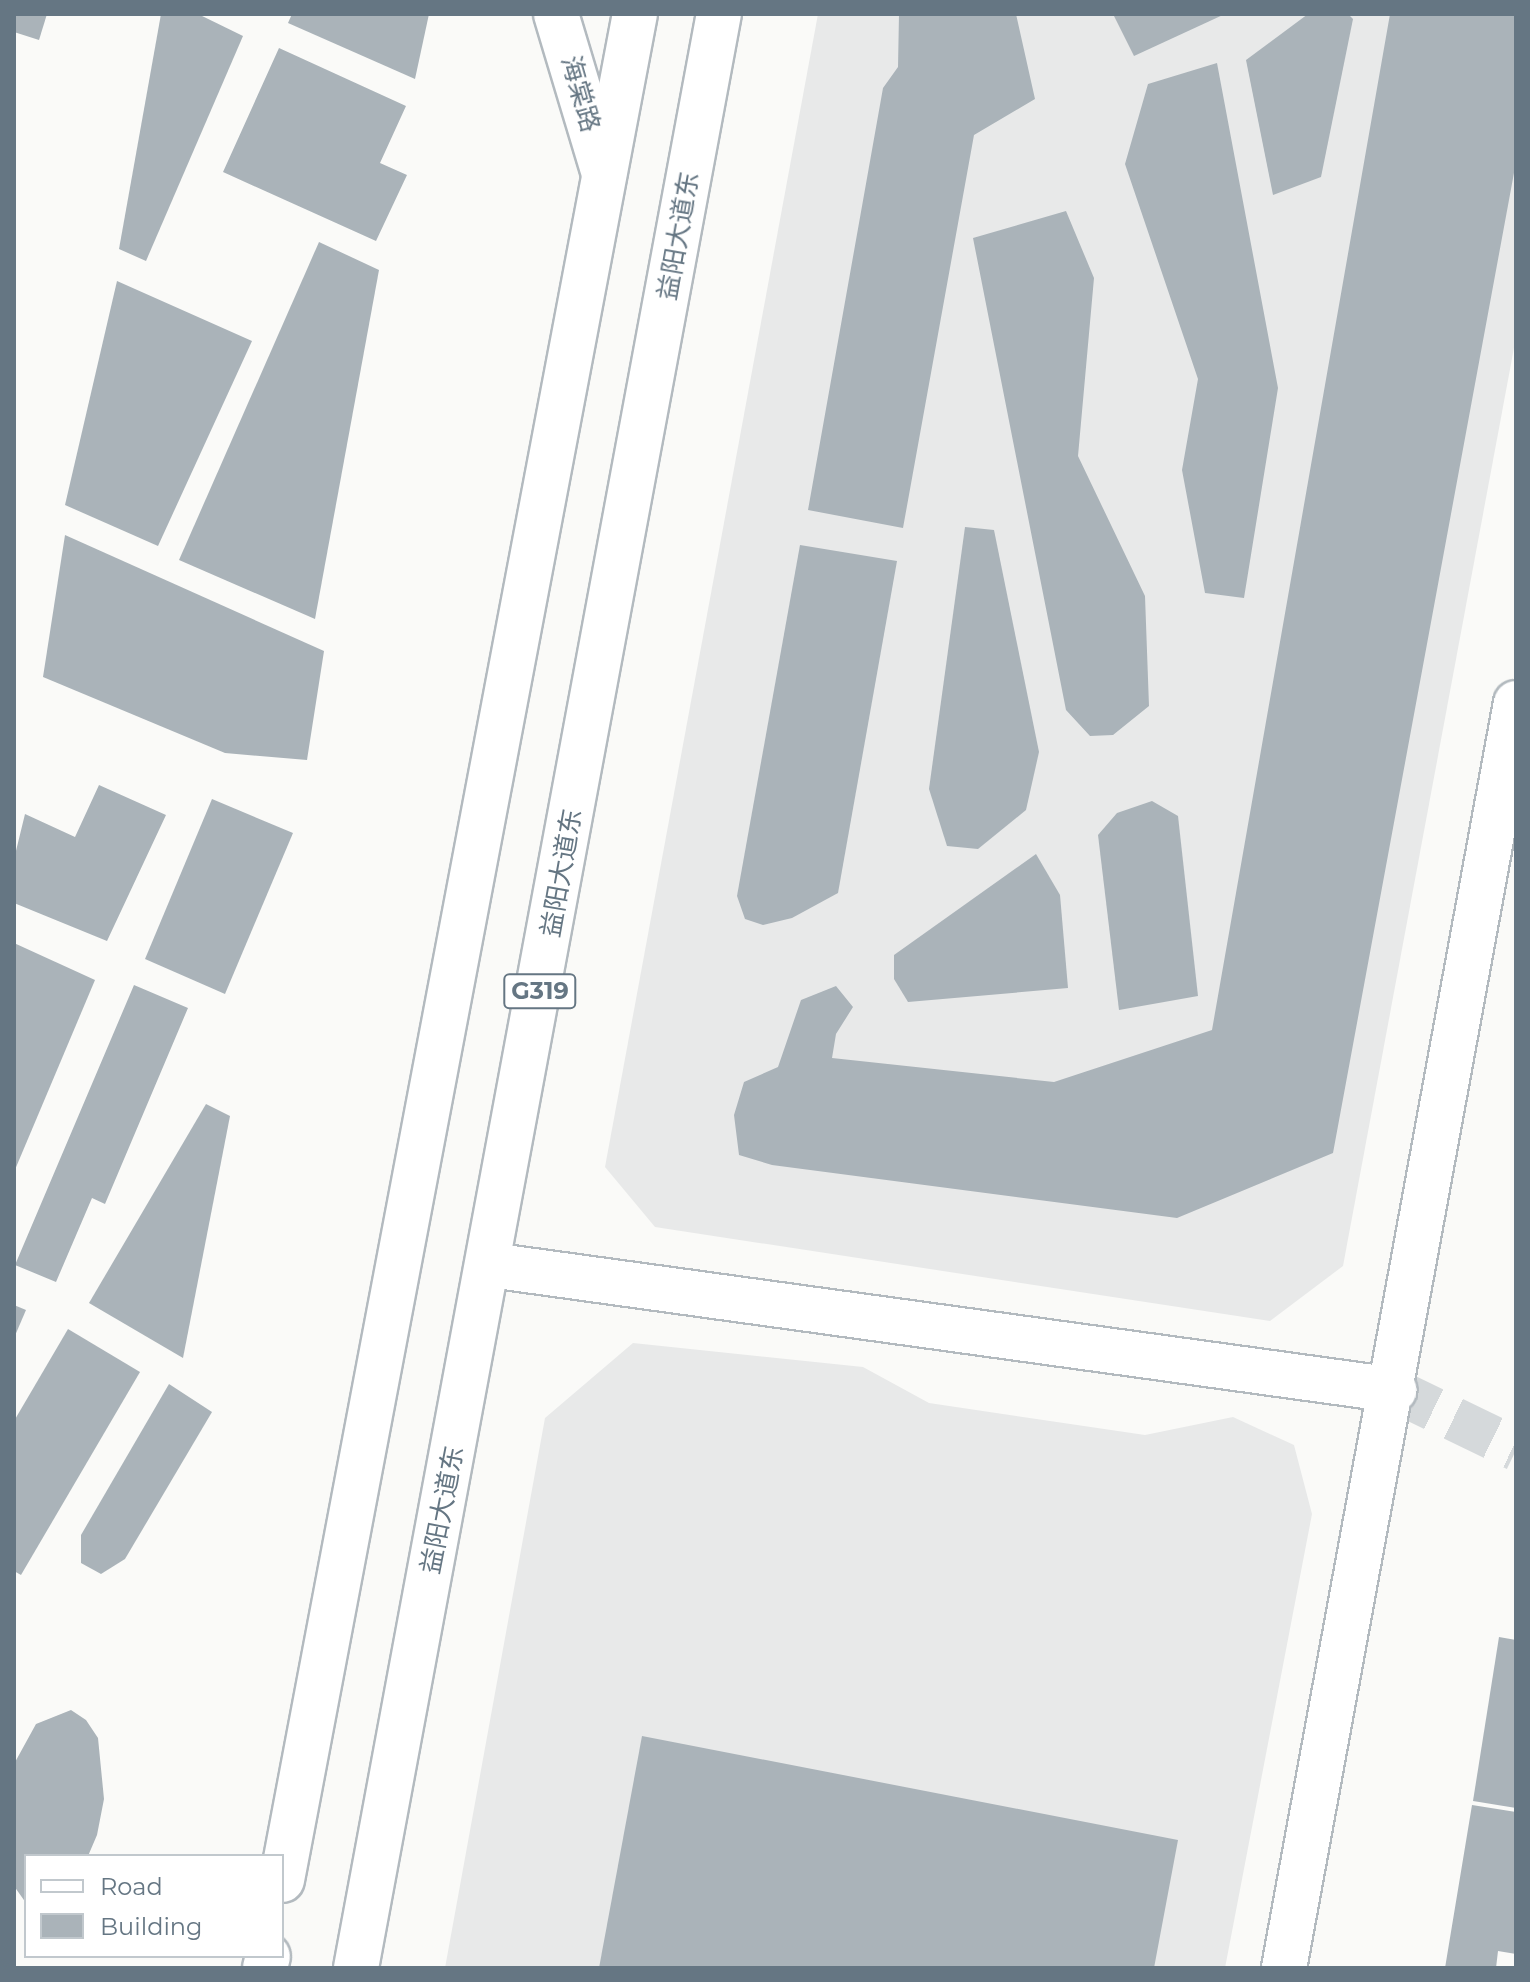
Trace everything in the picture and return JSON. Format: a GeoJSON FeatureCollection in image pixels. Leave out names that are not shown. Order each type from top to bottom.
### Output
{"type":"FeatureCollection","features":[{"type":"Feature","properties":{"kind":"main road","name":"海棠路"},"geometry":{"type":"LineString","coordinates":[[556,14],[604,174]]}},
{"type":"Feature","properties":{"kind":"main road"},"geometry":{"type":"LineString","coordinates":[[284,1869],[635,14]]}},
{"type":"Feature","properties":{"kind":"main road","name":"益阳大道东"},"geometry":{"type":"LineString","coordinates":[[356,1968],[490,1265],[719,14]]}},
{"type":"Feature","properties":{"kind":"main road"},"geometry":{"type":"LineString","coordinates":[[1284,1968],[1394,1390],[1516,703]]}},
{"type":"Feature","properties":{"kind":"main road"},"geometry":{"type":"LineString","coordinates":[[490,1265],[1394,1390]]}},
{"type":"Feature","properties":{"kind":"shaded area"},"geometry":{"type":"Polygon","coordinates":[[[818,14],[1516,14],[1516,337],[1343,1266],[1270,1321],[655,1227],[605,1167],[818,14]]]}},
{"type":"Feature","properties":{"kind":"shaded area"},"geometry":{"type":"Polygon","coordinates":[[[633,1343],[863,1367],[929,1403],[1145,1435],[1233,1417],[1294,1445],[1312,1514],[1225,1968],[445,1968],[545,1418],[633,1343]]]}},
{"type":"Feature","properties":{"kind":"building"},"geometry":{"type":"Polygon","coordinates":[[[14,14],[47,14],[39,40],[14,32],[14,14]]]}},
{"type":"Feature","properties":{"kind":"building"},"geometry":{"type":"Polygon","coordinates":[[[161,14],[198,14],[243,36],[146,261],[119,249],[161,14]]]}},
{"type":"Feature","properties":{"kind":"building"},"geometry":{"type":"Polygon","coordinates":[[[292,14],[429,14],[415,79],[288,23],[292,14]]]}},
{"type":"Feature","properties":{"kind":"building"},"geometry":{"type":"Polygon","coordinates":[[[899,14],[1016,14],[1035,99],[974,135],[903,528],[808,510],[883,88],[898,67],[899,14]]]}},
{"type":"Feature","properties":{"kind":"building"},"geometry":{"type":"Polygon","coordinates":[[[1113,14],[1225,14],[1134,56],[1113,14]]]}},
{"type":"Feature","properties":{"kind":"building"},"geometry":{"type":"Polygon","coordinates":[[[1308,14],[1348,14],[1353,19],[1321,177],[1273,195],[1246,60],[1308,14]]]}},
{"type":"Feature","properties":{"kind":"building"},"geometry":{"type":"Polygon","coordinates":[[[1390,14],[1516,14],[1516,162],[1333,1153],[1177,1218],[772,1165],[739,1155],[734,1115],[744,1082],[778,1067],[801,1000],[836,986],[853,1007],[836,1034],[832,1058],[1054,1082],[1212,1030],[1390,14]]]}},
{"type":"Feature","properties":{"kind":"building"},"geometry":{"type":"Polygon","coordinates":[[[279,48],[406,106],[380,163],[407,175],[376,241],[223,172],[279,48]]]}},
{"type":"Feature","properties":{"kind":"building"},"geometry":{"type":"Polygon","coordinates":[[[1217,63],[1278,388],[1244,598],[1205,593],[1182,470],[1198,379],[1125,164],[1148,84],[1217,63]]]}},
{"type":"Feature","properties":{"kind":"building"},"geometry":{"type":"Polygon","coordinates":[[[1066,211],[1094,278],[1078,456],[1145,596],[1149,706],[1113,735],[1090,736],[1066,710],[973,238],[1066,211]]]}},
{"type":"Feature","properties":{"kind":"building"},"geometry":{"type":"Polygon","coordinates":[[[319,242],[379,270],[315,619],[179,560],[319,242]]]}},
{"type":"Feature","properties":{"kind":"building"},"geometry":{"type":"Polygon","coordinates":[[[117,281],[252,341],[158,546],[65,505],[117,281]]]}},
{"type":"Feature","properties":{"kind":"building"},"geometry":{"type":"Polygon","coordinates":[[[965,527],[994,530],[1039,752],[1026,810],[978,849],[947,846],[929,789],[965,527]]]}},
{"type":"Feature","properties":{"kind":"building"},"geometry":{"type":"Polygon","coordinates":[[[65,535],[324,651],[307,760],[225,753],[43,677],[65,535]]]}},
{"type":"Feature","properties":{"kind":"building"},"geometry":{"type":"Polygon","coordinates":[[[800,545],[897,561],[838,893],[792,918],[763,925],[745,919],[737,896],[800,545]]]}},
{"type":"Feature","properties":{"kind":"building"},"geometry":{"type":"Polygon","coordinates":[[[99,785],[166,815],[107,941],[14,903],[14,859],[25,814],[75,837],[99,785]]]}},
{"type":"Feature","properties":{"kind":"building"},"geometry":{"type":"Polygon","coordinates":[[[212,799],[293,833],[225,994],[145,959],[212,799]]]}},
{"type":"Feature","properties":{"kind":"building"},"geometry":{"type":"Polygon","coordinates":[[[1152,801],[1178,816],[1198,996],[1119,1010],[1098,835],[1117,813],[1152,801]]]}},
{"type":"Feature","properties":{"kind":"building"},"geometry":{"type":"Polygon","coordinates":[[[1036,854],[1060,895],[1068,988],[908,1002],[894,979],[894,955],[1036,854]]]}},
{"type":"Feature","properties":{"kind":"building"},"geometry":{"type":"Polygon","coordinates":[[[14,943],[95,980],[14,1172],[14,943]]]}},
{"type":"Feature","properties":{"kind":"building"},"geometry":{"type":"Polygon","coordinates":[[[134,985],[188,1008],[105,1204],[92,1198],[56,1282],[15,1265],[134,985]]]}},
{"type":"Feature","properties":{"kind":"building"},"geometry":{"type":"Polygon","coordinates":[[[206,1104],[230,1116],[183,1358],[89,1303],[206,1104]]]}},
{"type":"Feature","properties":{"kind":"building"},"geometry":{"type":"Polygon","coordinates":[[[14,1305],[26,1310],[14,1338],[14,1305]]]}},
{"type":"Feature","properties":{"kind":"building"},"geometry":{"type":"Polygon","coordinates":[[[68,1329],[140,1372],[21,1575],[14,1571],[14,1421],[68,1329]]]}},
{"type":"Feature","properties":{"kind":"building"},"geometry":{"type":"Polygon","coordinates":[[[169,1384],[212,1412],[125,1559],[101,1574],[81,1563],[81,1535],[169,1384]]]}},
{"type":"Feature","properties":{"kind":"building"},"geometry":{"type":"Polygon","coordinates":[[[1499,1637],[1516,1640],[1516,1808],[1473,1801],[1499,1637]]]}},
{"type":"Feature","properties":{"kind":"building"},"geometry":{"type":"Polygon","coordinates":[[[71,1710],[86,1720],[98,1738],[104,1799],[97,1835],[89,1854],[24,1854],[24,1900],[14,1886],[14,1764],[36,1724],[71,1710]]]}},
{"type":"Feature","properties":{"kind":"building"},"geometry":{"type":"Polygon","coordinates":[[[642,1736],[1178,1840],[1154,1968],[599,1968],[642,1736]]]}},
{"type":"Feature","properties":{"kind":"building"},"geometry":{"type":"Polygon","coordinates":[[[1472,1805],[1516,1812],[1516,1954],[1498,1951],[1496,1968],[1445,1968],[1472,1805]]]}},
{"type":"Feature","properties":{"kind":"tunnel"},"geometry":{"type":"LineString","coordinates":[[1394,1390],[1516,1449]]}}]}
